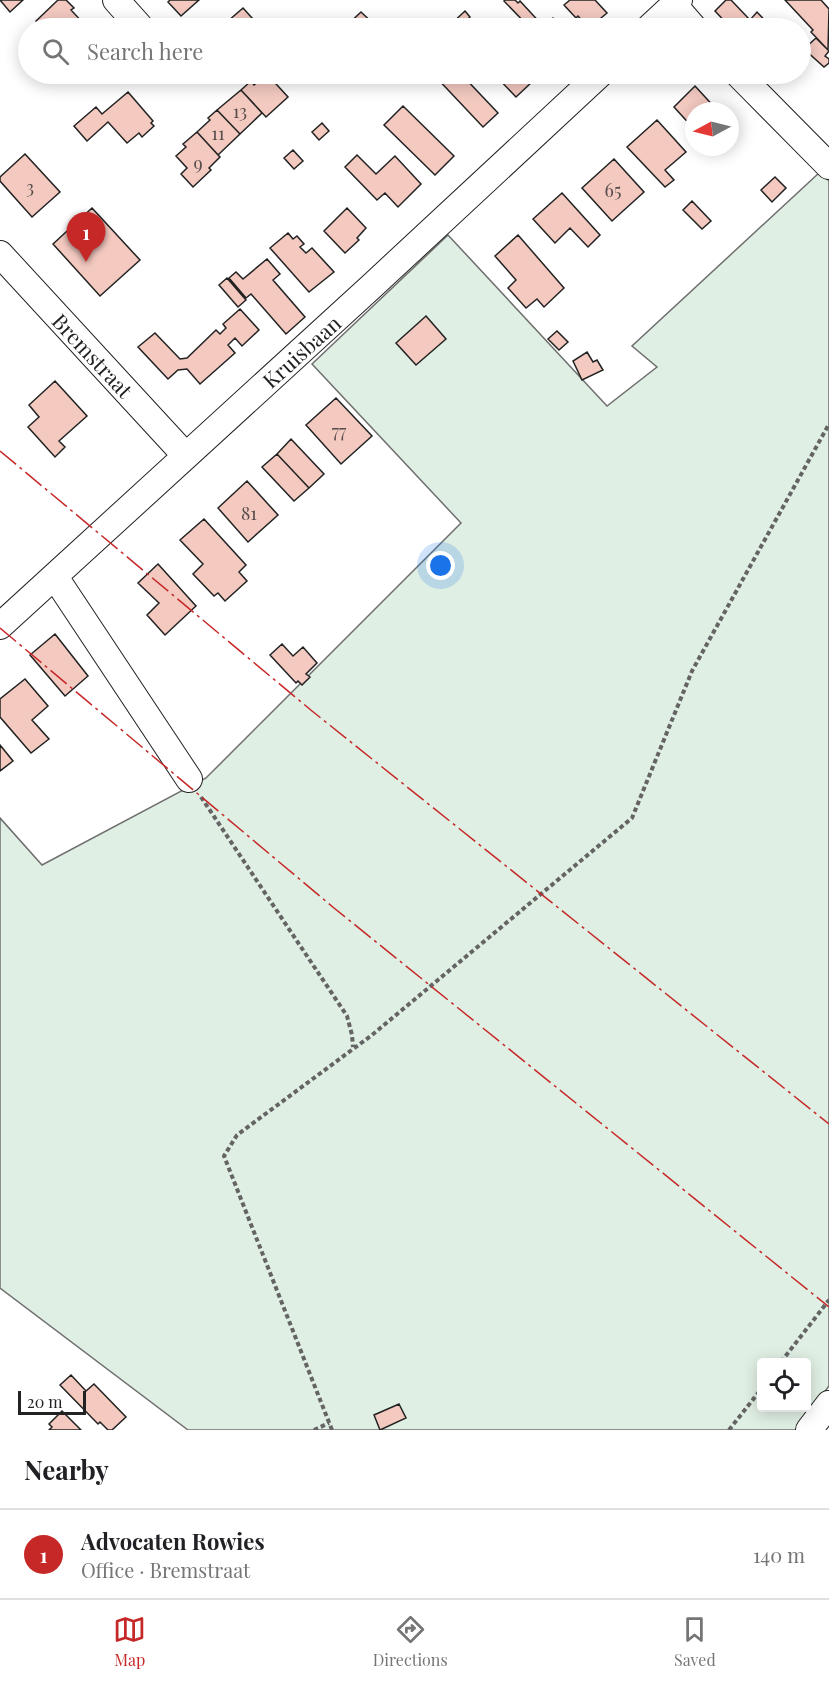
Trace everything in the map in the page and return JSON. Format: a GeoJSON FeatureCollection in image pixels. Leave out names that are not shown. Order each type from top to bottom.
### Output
{"type":"FeatureCollection","features":[{"type":"Feature","properties":{"kind":"street"},"geometry":{"type":"LineString","coordinates":[[116,0],[132,18]]}},
{"type":"Feature","properties":{"kind":"street"},"geometry":{"type":"LineString","coordinates":[[660,18],[676,3],[687,18]]}},
{"type":"Feature","properties":{"kind":"street","name":"Kruisbaan"},"geometry":{"type":"LineString","coordinates":[[0,626],[589,84]]}},
{"type":"Feature","properties":{"kind":"street"},"geometry":{"type":"LineString","coordinates":[[748,84],[829,166]]}},
{"type":"Feature","properties":{"kind":"street","name":"Bremstraat"},"geometry":{"type":"LineString","coordinates":[[0,254],[186,456]]}},
{"type":"Feature","properties":{"kind":"street"},"geometry":{"type":"LineString","coordinates":[[55,577],[189,779]]}},
{"type":"Feature","properties":{"kind":"street"},"geometry":{"type":"LineString","coordinates":[[809,1430],[829,1404]]}},
{"type":"Feature","properties":{"kind":"path"},"geometry":{"type":"LineString","coordinates":[[332,1430],[224,1156],[237,1135],[381,1027],[632,818],[692,671],[829,424]]}},
{"type":"Feature","properties":{"kind":"path"},"geometry":{"type":"LineString","coordinates":[[189,779],[347,1016],[353,1047]]}},
{"type":"Feature","properties":{"kind":"path"},"geometry":{"type":"LineString","coordinates":[[784,1358],[829,1300]]}},
{"type":"Feature","properties":{"kind":"path"},"geometry":{"type":"LineString","coordinates":[[729,1430],[757,1394]]}},
{"type":"Feature","properties":{"kind":"path"},"geometry":{"type":"LineString","coordinates":[[314,1430],[329,1423]]}},
{"type":"Feature","properties":{"kind":"green space"},"geometry":{"type":"Polygon","coordinates":[[[820,172],[829,181],[829,1386],[811,1410],[811,1358],[757,1358],[757,1412],[810,1412],[796,1430],[188,1430],[0,1288],[0,818],[42,865],[206,778],[461,523],[312,364],[448,235],[607,406],[657,367],[632,346],[820,172]]]}},
{"type":"Feature","properties":{"kind":"building"},"geometry":{"type":"Polygon","coordinates":[[[0,0],[23,0],[10,12],[0,0]]]}},
{"type":"Feature","properties":{"kind":"building"},"geometry":{"type":"Polygon","coordinates":[[[58,0],[66,0],[74,8],[71,10],[78,18],[39,18],[58,0]]]}},
{"type":"Feature","properties":{"kind":"building"},"geometry":{"type":"Polygon","coordinates":[[[170,0],[199,0],[181,16],[168,2],[170,0]]]}},
{"type":"Feature","properties":{"kind":"building"},"geometry":{"type":"Polygon","coordinates":[[[515,0],[518,3],[520,1],[536,18],[520,18],[504,1],[515,0]]]}},
{"type":"Feature","properties":{"kind":"building"},"geometry":{"type":"Polygon","coordinates":[[[570,0],[595,0],[607,13],[601,18],[580,18],[578,16],[576,18],[564,5],[570,0]]]}},
{"type":"Feature","properties":{"kind":"building"},"geometry":{"type":"Polygon","coordinates":[[[726,0],[731,0],[748,18],[722,18],[715,11],[726,0]]]}},
{"type":"Feature","properties":{"kind":"building"},"geometry":{"type":"Polygon","coordinates":[[[785,0],[821,0],[829,9],[828,50],[811,32],[813,30],[811,18],[802,18],[785,0]]]}},
{"type":"Feature","properties":{"kind":"building"},"geometry":{"type":"Polygon","coordinates":[[[243,8],[252,18],[232,18],[243,8]]]}},
{"type":"Feature","properties":{"kind":"building"},"geometry":{"type":"Polygon","coordinates":[[[465,11],[470,17],[469,18],[458,18],[465,11]]]}},
{"type":"Feature","properties":{"kind":"building"},"geometry":{"type":"Polygon","coordinates":[[[361,12],[367,18],[355,18],[361,12]]]}},
{"type":"Feature","properties":{"kind":"building"},"geometry":{"type":"Polygon","coordinates":[[[757,12],[763,18],[752,18],[757,12]]]}},
{"type":"Feature","properties":{"kind":"building"},"geometry":{"type":"Polygon","coordinates":[[[816,38],[829,51],[825,56],[829,59],[829,63],[824,67],[811,55],[811,43],[816,38]]]}},
{"type":"Feature","properties":{"kind":"building"},"geometry":{"type":"Polygon","coordinates":[[[248,84],[276,84],[288,97],[266,117],[241,90],[248,84]]]}},
{"type":"Feature","properties":{"kind":"building"},"geometry":{"type":"Polygon","coordinates":[[[442,84],[470,84],[498,113],[483,127],[442,84]]]}},
{"type":"Feature","properties":{"kind":"building"},"geometry":{"type":"Polygon","coordinates":[[[504,84],[530,84],[516,97],[504,84]]]}},
{"type":"Feature","properties":{"kind":"building"},"geometry":{"type":"Polygon","coordinates":[[[695,86],[710,102],[685,102],[685,119],[674,107],[695,86]]]}},
{"type":"Feature","properties":{"kind":"building"},"geometry":{"type":"Polygon","coordinates":[[[241,90],[262,113],[240,134],[217,110],[241,90]]]}},
{"type":"Feature","properties":{"kind":"building"},"geometry":{"type":"Polygon","coordinates":[[[128,92],[153,121],[151,123],[154,126],[142,137],[139,133],[127,143],[108,122],[87,141],[74,126],[96,107],[102,114],[128,92]]]}},
{"type":"Feature","properties":{"kind":"building"},"geometry":{"type":"Polygon","coordinates":[[[403,106],[454,156],[435,175],[384,125],[403,106]]]}},
{"type":"Feature","properties":{"kind":"building"},"geometry":{"type":"Polygon","coordinates":[[[217,110],[240,134],[218,155],[197,132],[217,110]]]}},
{"type":"Feature","properties":{"kind":"building"},"geometry":{"type":"Polygon","coordinates":[[[657,120],[685,153],[665,170],[674,180],[665,187],[627,147],[657,120]]]}},
{"type":"Feature","properties":{"kind":"building"},"geometry":{"type":"Polygon","coordinates":[[[322,123],[329,131],[319,140],[312,132],[322,123]]]}},
{"type":"Feature","properties":{"kind":"building"},"geometry":{"type":"Polygon","coordinates":[[[197,132],[220,157],[209,168],[211,170],[193,187],[181,174],[187,168],[176,156],[186,147],[183,144],[197,132]]]}},
{"type":"Feature","properties":{"kind":"building"},"geometry":{"type":"Polygon","coordinates":[[[293,150],[303,161],[294,169],[284,158],[293,150]]]}},
{"type":"Feature","properties":{"kind":"building"},"geometry":{"type":"Polygon","coordinates":[[[25,154],[60,192],[32,217],[0,181],[0,177],[25,154]]]}},
{"type":"Feature","properties":{"kind":"building"},"geometry":{"type":"Polygon","coordinates":[[[357,155],[376,174],[395,156],[421,184],[398,207],[385,193],[377,200],[345,167],[357,155]]]}},
{"type":"Feature","properties":{"kind":"building"},"geometry":{"type":"Polygon","coordinates":[[[614,159],[644,192],[612,221],[582,188],[614,159]]]}},
{"type":"Feature","properties":{"kind":"building"},"geometry":{"type":"Polygon","coordinates":[[[775,177],[786,188],[772,202],[761,190],[775,177]]]}},
{"type":"Feature","properties":{"kind":"building"},"geometry":{"type":"Polygon","coordinates":[[[562,193],[600,235],[588,247],[570,228],[555,243],[533,219],[562,193]]]}},
{"type":"Feature","properties":{"kind":"building"},"geometry":{"type":"Polygon","coordinates":[[[692,201],[711,221],[702,229],[683,210],[692,201]]]}},
{"type":"Feature","properties":{"kind":"building"},"geometry":{"type":"Polygon","coordinates":[[[92,208],[140,260],[100,296],[53,244],[92,208]]]}},
{"type":"Feature","properties":{"kind":"building"},"geometry":{"type":"Polygon","coordinates":[[[347,208],[366,228],[357,238],[359,240],[345,253],[324,231],[347,208]]]}},
{"type":"Feature","properties":{"kind":"building"},"geometry":{"type":"Polygon","coordinates":[[[288,233],[293,239],[297,236],[304,244],[300,247],[306,253],[312,248],[334,272],[309,292],[270,248],[288,233]]]}},
{"type":"Feature","properties":{"kind":"building"},"geometry":{"type":"Polygon","coordinates":[[[518,235],[564,288],[544,307],[537,299],[526,308],[508,288],[516,280],[495,256],[518,235]]]}},
{"type":"Feature","properties":{"kind":"building"},"geometry":{"type":"Polygon","coordinates":[[[267,259],[280,274],[273,280],[305,317],[286,334],[251,294],[246,298],[229,278],[236,272],[243,279],[267,259]]]}},
{"type":"Feature","properties":{"kind":"building"},"geometry":{"type":"Polygon","coordinates":[[[227,278],[246,300],[238,307],[219,285],[227,278]]]}},
{"type":"Feature","properties":{"kind":"building"},"geometry":{"type":"Polygon","coordinates":[[[240,309],[259,330],[242,346],[235,338],[228,345],[235,353],[200,384],[187,369],[178,370],[168,379],[138,347],[155,333],[180,359],[187,358],[216,330],[220,334],[226,328],[223,324],[240,309]]]}},
{"type":"Feature","properties":{"kind":"building"},"geometry":{"type":"Polygon","coordinates":[[[426,316],[446,339],[416,365],[396,343],[426,316]]]}},
{"type":"Feature","properties":{"kind":"building"},"geometry":{"type":"Polygon","coordinates":[[[557,331],[568,342],[559,350],[548,339],[557,331]]]}},
{"type":"Feature","properties":{"kind":"building"},"geometry":{"type":"Polygon","coordinates":[[[587,352],[593,362],[597,360],[603,370],[582,380],[573,361],[587,352]]]}},
{"type":"Feature","properties":{"kind":"building"},"geometry":{"type":"Polygon","coordinates":[[[55,381],[87,416],[59,441],[65,447],[55,457],[28,427],[39,417],[29,405],[55,381]]]}},
{"type":"Feature","properties":{"kind":"building"},"geometry":{"type":"Polygon","coordinates":[[[336,398],[372,436],[341,464],[306,425],[336,398]]]}},
{"type":"Feature","properties":{"kind":"building"},"geometry":{"type":"Polygon","coordinates":[[[291,439],[324,474],[309,488],[277,454],[291,439]]]}},
{"type":"Feature","properties":{"kind":"building"},"geometry":{"type":"Polygon","coordinates":[[[277,454],[309,488],[294,501],[262,467],[277,454]]]}},
{"type":"Feature","properties":{"kind":"building"},"geometry":{"type":"Polygon","coordinates":[[[247,481],[278,515],[248,542],[218,508],[247,481]]]}},
{"type":"Feature","properties":{"kind":"building"},"geometry":{"type":"Polygon","coordinates":[[[204,519],[246,565],[239,572],[247,581],[225,601],[218,593],[214,596],[193,574],[203,564],[180,540],[204,519]]]}},
{"type":"Feature","properties":{"kind":"building"},"geometry":{"type":"Polygon","coordinates":[[[158,564],[196,606],[165,635],[147,615],[159,603],[138,583],[158,564]]]}},
{"type":"Feature","properties":{"kind":"building"},"geometry":{"type":"Polygon","coordinates":[[[55,634],[88,676],[65,696],[30,655],[55,634]]]}},
{"type":"Feature","properties":{"kind":"building"},"geometry":{"type":"Polygon","coordinates":[[[282,644],[293,656],[303,647],[317,663],[306,674],[310,677],[302,685],[298,681],[296,683],[270,655],[282,644]]]}},
{"type":"Feature","properties":{"kind":"building"},"geometry":{"type":"Polygon","coordinates":[[[25,679],[48,706],[32,720],[49,739],[31,753],[0,717],[0,699],[25,679]]]}},
{"type":"Feature","properties":{"kind":"building"},"geometry":{"type":"Polygon","coordinates":[[[0,745],[13,761],[0,771],[0,745]]]}},
{"type":"Feature","properties":{"kind":"building"},"geometry":{"type":"Polygon","coordinates":[[[71,1375],[86,1391],[94,1384],[126,1417],[112,1430],[108,1430],[100,1422],[98,1424],[60,1385],[71,1375]]]}},
{"type":"Feature","properties":{"kind":"building"},"geometry":{"type":"Polygon","coordinates":[[[399,1404],[406,1418],[380,1430],[374,1415],[399,1404]]]}},
{"type":"Feature","properties":{"kind":"building"},"geometry":{"type":"Polygon","coordinates":[[[62,1411],[81,1430],[49,1430],[52,1427],[49,1424],[62,1411]]]}},
{"type":"Feature","properties":{"kind":"power"},"geometry":{"type":"LineString","coordinates":[[0,451],[312,711],[829,1124]]}},
{"type":"Feature","properties":{"kind":"power"},"geometry":{"type":"LineString","coordinates":[[0,628],[334,908],[829,1307]]}},
{"type":"Feature","properties":{"kind":"place","name":"Advocaten Rowies"},"geometry":{"type":"Point","coordinates":[86,262]}}]}
